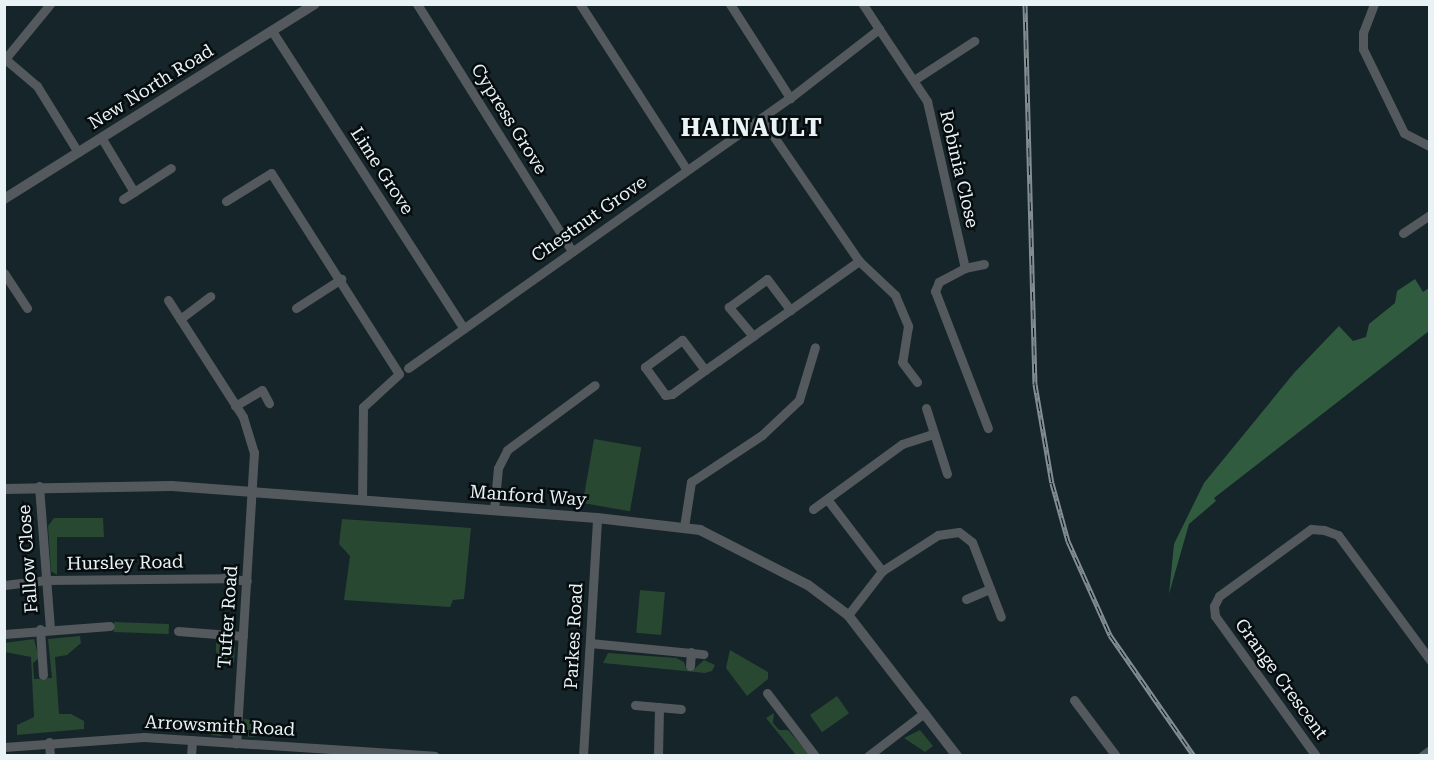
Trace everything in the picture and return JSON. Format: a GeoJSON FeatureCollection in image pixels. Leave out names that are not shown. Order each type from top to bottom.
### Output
{"type":"FeatureCollection","features":[{"type":"Feature","properties":{"kind":"street"},"geometry":{"type":"LineString","coordinates":[[50,4],[5,59],[37,86],[78,152]]}},
{"type":"Feature","properties":{"kind":"street","name":"New North Road"},"geometry":{"type":"LineString","coordinates":[[4,199],[315,4]]}},
{"type":"Feature","properties":{"kind":"street","name":"Cypress Grove"},"geometry":{"type":"LineString","coordinates":[[417,4],[572,251]]}},
{"type":"Feature","properties":{"kind":"street"},"geometry":{"type":"LineString","coordinates":[[580,4],[687,170]]}},
{"type":"Feature","properties":{"kind":"street"},"geometry":{"type":"LineString","coordinates":[[730,4],[790,98]]}},
{"type":"Feature","properties":{"kind":"street","name":"Robinia Close"},"geometry":{"type":"LineString","coordinates":[[863,4],[927,101],[965,268]]}},
{"type":"Feature","properties":{"kind":"street"},"geometry":{"type":"LineString","coordinates":[[1360,4],[1372,7],[1363,33],[1364,49],[1404,133],[1430,146]]}},
{"type":"Feature","properties":{"kind":"street","name":"Chestnut Grove"},"geometry":{"type":"LineString","coordinates":[[408,368],[790,98],[879,29]]}},
{"type":"Feature","properties":{"kind":"street","name":"Lime Grove"},"geometry":{"type":"LineString","coordinates":[[272,31],[464,329]]}},
{"type":"Feature","properties":{"kind":"street"},"geometry":{"type":"LineString","coordinates":[[914,80],[974,40]]}},
{"type":"Feature","properties":{"kind":"street"},"geometry":{"type":"LineString","coordinates":[[761,118],[859,261],[895,296],[908,326],[902,362],[917,382]]}},
{"type":"Feature","properties":{"kind":"street"},"geometry":{"type":"LineString","coordinates":[[101,137],[134,192]]}},
{"type":"Feature","properties":{"kind":"street"},"geometry":{"type":"LineString","coordinates":[[123,199],[171,168]]}},
{"type":"Feature","properties":{"kind":"street"},"geometry":{"type":"LineString","coordinates":[[226,201],[271,173],[341,279],[399,374],[363,407],[362,500]]}},
{"type":"Feature","properties":{"kind":"street"},"geometry":{"type":"LineString","coordinates":[[1403,233],[1430,215]]}},
{"type":"Feature","properties":{"kind":"street"},"geometry":{"type":"LineString","coordinates":[[705,370],[682,340],[645,367],[665,395],[705,370],[859,261]]}},
{"type":"Feature","properties":{"kind":"street"},"geometry":{"type":"LineString","coordinates":[[984,264],[965,268],[939,282],[935,291],[988,428]]}},
{"type":"Feature","properties":{"kind":"street"},"geometry":{"type":"LineString","coordinates":[[5,275],[27,308]]}},
{"type":"Feature","properties":{"kind":"street"},"geometry":{"type":"LineString","coordinates":[[296,308],[341,279]]}},
{"type":"Feature","properties":{"kind":"street"},"geometry":{"type":"LineString","coordinates":[[753,336],[729,307],[767,279],[790,310]]}},
{"type":"Feature","properties":{"kind":"street"},"geometry":{"type":"LineString","coordinates":[[180,319],[210,296]]}},
{"type":"Feature","properties":{"kind":"street","name":"Tufter Road"},"geometry":{"type":"LineString","coordinates":[[168,300],[243,417],[254,452],[236,743]]}},
{"type":"Feature","properties":{"kind":"street"},"geometry":{"type":"LineString","coordinates":[[684,527],[691,482],[762,435],[799,400],[815,347]]}},
{"type":"Feature","properties":{"kind":"street"},"geometry":{"type":"LineString","coordinates":[[494,510],[498,468],[507,450],[595,385]]}},
{"type":"Feature","properties":{"kind":"street"},"geometry":{"type":"LineString","coordinates":[[235,406],[262,390],[269,403]]}},
{"type":"Feature","properties":{"kind":"street"},"geometry":{"type":"LineString","coordinates":[[926,408],[932,434],[947,474]]}},
{"type":"Feature","properties":{"kind":"street"},"geometry":{"type":"LineString","coordinates":[[813,509],[902,444],[932,434]]}},
{"type":"Feature","properties":{"kind":"street","name":"Manford Way"},"geometry":{"type":"LineString","coordinates":[[4,489],[39,486],[172,486],[597,518],[700,530],[808,585],[848,615],[957,756]]}},
{"type":"Feature","properties":{"kind":"street","name":"Fallow Close"},"geometry":{"type":"LineString","coordinates":[[39,486],[47,580],[43,675]]}},
{"type":"Feature","properties":{"kind":"street"},"geometry":{"type":"LineString","coordinates":[[827,499],[882,571]]}},
{"type":"Feature","properties":{"kind":"street","name":"Parkes Road"},"geometry":{"type":"LineString","coordinates":[[584,756],[597,518]]}},
{"type":"Feature","properties":{"kind":"street","name":"Grange Crescent"},"geometry":{"type":"LineString","coordinates":[[1317,756],[1215,616],[1214,606],[1220,597],[1311,529],[1324,530],[1338,535],[1430,660]]}},
{"type":"Feature","properties":{"kind":"street"},"geometry":{"type":"LineString","coordinates":[[848,615],[882,571],[938,536],[959,532],[972,542],[1001,617]]}},
{"type":"Feature","properties":{"kind":"street","name":"Hursley Road"},"geometry":{"type":"LineString","coordinates":[[4,585],[47,580],[247,581]]}},
{"type":"Feature","properties":{"kind":"street"},"geometry":{"type":"LineString","coordinates":[[966,599],[990,589]]}},
{"type":"Feature","properties":{"kind":"street"},"geometry":{"type":"LineString","coordinates":[[4,634],[45,629],[110,626]]}},
{"type":"Feature","properties":{"kind":"street"},"geometry":{"type":"LineString","coordinates":[[178,631],[243,636]]}},
{"type":"Feature","properties":{"kind":"street"},"geometry":{"type":"LineString","coordinates":[[590,643],[704,654]]}},
{"type":"Feature","properties":{"kind":"street"},"geometry":{"type":"LineString","coordinates":[[690,666],[691,652]]}},
{"type":"Feature","properties":{"kind":"street"},"geometry":{"type":"LineString","coordinates":[[767,693],[815,756]]}},
{"type":"Feature","properties":{"kind":"street"},"geometry":{"type":"LineString","coordinates":[[1074,700],[1116,756]]}},
{"type":"Feature","properties":{"kind":"street"},"geometry":{"type":"LineString","coordinates":[[635,705],[681,709]]}},
{"type":"Feature","properties":{"kind":"street"},"geometry":{"type":"LineString","coordinates":[[658,756],[659,707]]}},
{"type":"Feature","properties":{"kind":"street"},"geometry":{"type":"LineString","coordinates":[[868,756],[924,713]]}},
{"type":"Feature","properties":{"kind":"street","name":"Arrowsmith Road"},"geometry":{"type":"LineString","coordinates":[[4,747],[144,737],[236,743],[300,751],[434,756]]}},
{"type":"Feature","properties":{"kind":"street"},"geometry":{"type":"LineString","coordinates":[[191,756],[192,740]]}},
{"type":"Feature","properties":{"kind":"street"},"geometry":{"type":"LineString","coordinates":[[50,742],[50,756]]}},
{"type":"Feature","properties":{"kind":"street"},"geometry":{"type":"LineString","coordinates":[[1422,756],[1430,750]]}},
{"type":"Feature","properties":{"kind":"green space"},"geometry":{"type":"Polygon","coordinates":[[[1415,279],[1423,292],[1429,288],[1429,331],[1214,498],[1216,501],[1189,524],[1169,594],[1174,544],[1204,483],[1294,373],[1339,326],[1353,341],[1366,337],[1369,324],[1395,303],[1397,291],[1415,279]]]}},
{"type":"Feature","properties":{"kind":"green space"},"geometry":{"type":"Polygon","coordinates":[[[594,439],[641,447],[630,511],[583,503],[594,439]]]}},
{"type":"Feature","properties":{"kind":"green space"},"geometry":{"type":"Polygon","coordinates":[[[54,518],[103,518],[104,537],[57,537],[57,575],[51,571],[48,526],[54,518]]]}},
{"type":"Feature","properties":{"kind":"green space"},"geometry":{"type":"Polygon","coordinates":[[[342,519],[471,528],[464,599],[453,600],[450,607],[344,600],[350,556],[339,544],[342,519]]]}},
{"type":"Feature","properties":{"kind":"green space"},"geometry":{"type":"Polygon","coordinates":[[[640,590],[665,592],[661,635],[636,633],[640,590]]]}},
{"type":"Feature","properties":{"kind":"green space"},"geometry":{"type":"Polygon","coordinates":[[[114,622],[169,624],[169,634],[114,632],[114,622]]]}},
{"type":"Feature","properties":{"kind":"green space"},"geometry":{"type":"Polygon","coordinates":[[[80,636],[81,643],[67,655],[55,657],[59,714],[71,714],[84,721],[84,729],[17,735],[17,725],[34,717],[31,657],[5,652],[4,643],[34,639],[39,658],[33,663],[34,679],[52,678],[48,639],[80,636]]]}},
{"type":"Feature","properties":{"kind":"green space"},"geometry":{"type":"Polygon","coordinates":[[[216,643],[235,646],[234,662],[226,662],[216,652],[216,643]]]}},
{"type":"Feature","properties":{"kind":"green space"},"geometry":{"type":"Polygon","coordinates":[[[730,650],[768,672],[768,679],[747,696],[726,668],[730,650]]]}},
{"type":"Feature","properties":{"kind":"green space"},"geometry":{"type":"Polygon","coordinates":[[[608,653],[676,658],[684,662],[686,669],[693,670],[704,660],[715,665],[712,671],[705,673],[603,663],[608,653]]]}},
{"type":"Feature","properties":{"kind":"green space"},"geometry":{"type":"Polygon","coordinates":[[[837,696],[849,713],[822,732],[810,715],[837,696]]]}},
{"type":"Feature","properties":{"kind":"green space"},"geometry":{"type":"Polygon","coordinates":[[[774,713],[773,723],[779,730],[788,730],[810,755],[796,755],[766,718],[774,713]]]}},
{"type":"Feature","properties":{"kind":"green space"},"geometry":{"type":"Polygon","coordinates":[[[230,718],[229,731],[221,736],[211,735],[212,726],[230,718]]]}},
{"type":"Feature","properties":{"kind":"green space"},"geometry":{"type":"Polygon","coordinates":[[[244,719],[251,720],[261,730],[260,736],[249,737],[242,731],[244,719]]]}},
{"type":"Feature","properties":{"kind":"green space"},"geometry":{"type":"Polygon","coordinates":[[[920,730],[933,746],[925,752],[904,738],[920,730]]]}},
{"type":"Feature","properties":{"kind":"railway"},"geometry":{"type":"LineString","coordinates":[[1025,4],[1035,384],[1052,483],[1068,541],[1110,635],[1194,756]]}},
{"type":"Feature","properties":{"kind":"district","name":"HAINAULT"},"geometry":{"type":"Point","coordinates":[752,129]}}]}
